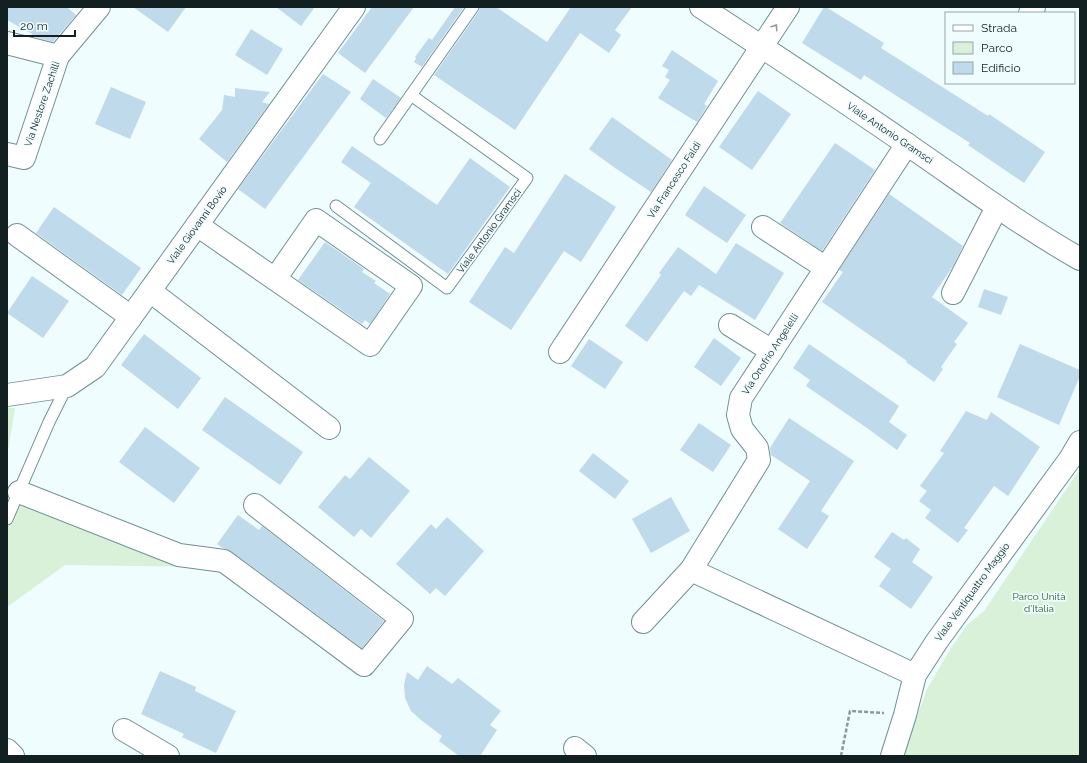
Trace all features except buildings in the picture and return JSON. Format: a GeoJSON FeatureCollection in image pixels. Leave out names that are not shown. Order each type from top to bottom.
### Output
{"type":"FeatureCollection","features":[{"type":"Feature","properties":{"kind":"street","name":"Via Nestore Zachilli"},"geometry":{"type":"LineString","coordinates":[[7,154],[24,158],[58,56],[99,7]]}},
{"type":"Feature","properties":{"kind":"street","name":"Viale Giovanni Bovio"},"geometry":{"type":"LineString","coordinates":[[7,395],[67,386],[95,367],[354,7]]}},
{"type":"Feature","properties":{"kind":"street","name":"Viale Antonio Gramsci"},"geometry":{"type":"LineString","coordinates":[[701,7],[907,144],[997,207],[1080,259]]}},
{"type":"Feature","properties":{"kind":"street","name":"Via Francesco Faldi"},"geometry":{"type":"LineString","coordinates":[[560,352],[788,7]]}},
{"type":"Feature","properties":{"kind":"street","name":"Via Nestore Zachilli"},"geometry":{"type":"LineString","coordinates":[[7,43],[58,56]]}},
{"type":"Feature","properties":{"kind":"street","name":"Via Onofrio Angelelli"},"geometry":{"type":"LineString","coordinates":[[642,622],[691,570],[759,460],[757,448],[742,429],[738,415],[741,398],[907,144]]}},
{"type":"Feature","properties":{"kind":"street"},"geometry":{"type":"LineString","coordinates":[[953,293],[997,207]]}},
{"type":"Feature","properties":{"kind":"street"},"geometry":{"type":"LineString","coordinates":[[197,225],[370,345],[411,286],[316,220],[275,279]]}},
{"type":"Feature","properties":{"kind":"street"},"geometry":{"type":"LineString","coordinates":[[763,227],[826,268]]}},
{"type":"Feature","properties":{"kind":"street"},"geometry":{"type":"LineString","coordinates":[[17,235],[131,317]]}},
{"type":"Feature","properties":{"kind":"street"},"geometry":{"type":"LineString","coordinates":[[150,291],[329,428]]}},
{"type":"Feature","properties":{"kind":"street"},"geometry":{"type":"LineString","coordinates":[[730,325],[772,351]]}},
{"type":"Feature","properties":{"kind":"street","name":"Viale Ventiquattro Maggio"},"geometry":{"type":"LineString","coordinates":[[892,756],[905,715],[915,675],[937,641],[1070,459],[1080,442]]}},
{"type":"Feature","properties":{"kind":"street"},"geometry":{"type":"LineString","coordinates":[[19,492],[179,555],[224,561],[364,665],[402,619],[255,505]]}},
{"type":"Feature","properties":{"kind":"street"},"geometry":{"type":"LineString","coordinates":[[691,570],[915,675]]}},
{"type":"Feature","properties":{"kind":"street"},"geometry":{"type":"LineString","coordinates":[[124,730],[168,756]]}},
{"type":"Feature","properties":{"kind":"street"},"geometry":{"type":"LineString","coordinates":[[7,750],[13,756]]}},
{"type":"Feature","properties":{"kind":"lane"},"geometry":{"type":"LineString","coordinates":[[380,139],[473,7]]}},
{"type":"Feature","properties":{"kind":"lane","name":"Viale Antonio Gramsci"},"geometry":{"type":"LineString","coordinates":[[336,206],[447,288],[527,178],[411,95]]}},
{"type":"Feature","properties":{"kind":"lane"},"geometry":{"type":"LineString","coordinates":[[7,519],[49,422],[67,386]]}},
{"type":"Feature","properties":{"kind":"path"},"geometry":{"type":"LineString","coordinates":[[841,756],[850,711],[905,715]]}},
{"type":"Feature","properties":{"kind":"green space"},"geometry":{"type":"Polygon","coordinates":[[[7,408],[15,408],[7,457],[7,408]]]}},
{"type":"Feature","properties":{"kind":"green space","name":"Parco Unità d'Italia"},"geometry":{"type":"Polygon","coordinates":[[[1080,469],[1080,756],[903,756],[927,689],[951,648],[967,625],[984,611],[1080,469]]]}},
{"type":"Feature","properties":{"kind":"green space"},"geometry":{"type":"Polygon","coordinates":[[[7,501],[209,567],[65,565],[7,607],[7,501]]]}}]}
